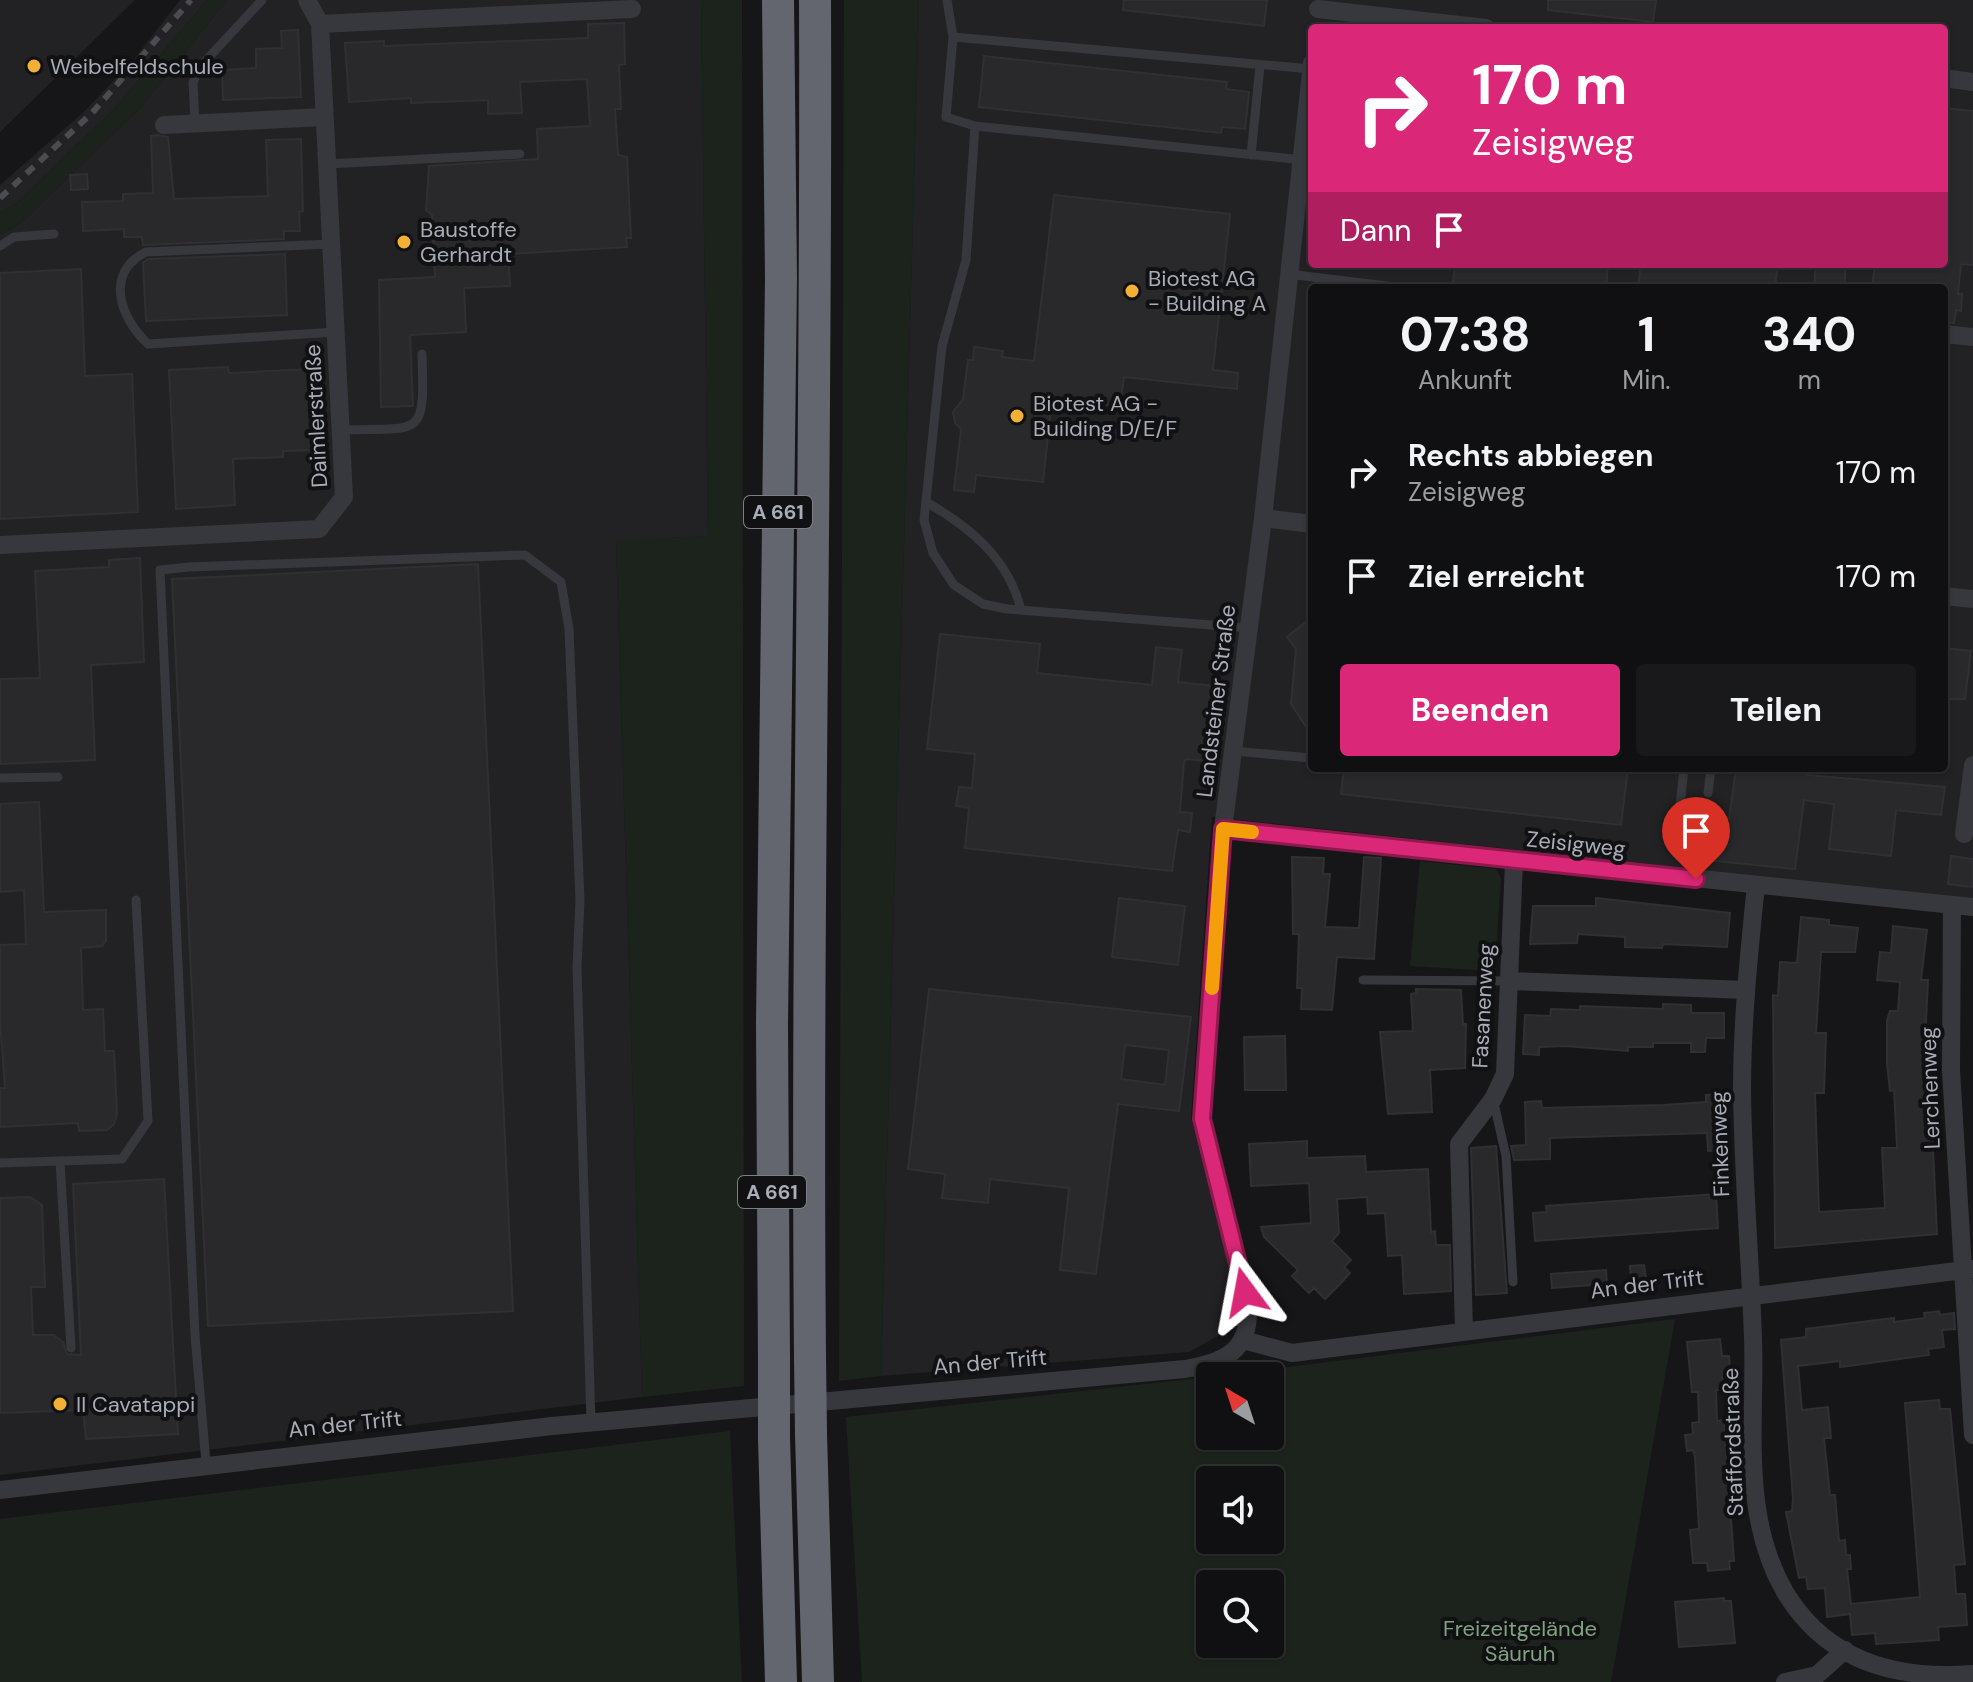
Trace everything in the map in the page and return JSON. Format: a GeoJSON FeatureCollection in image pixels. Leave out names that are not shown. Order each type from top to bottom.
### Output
{"type":"FeatureCollection","features":[{"type":"Feature","properties":{"kind":"highway","name":"A 661"},"geometry":{"type":"LineString","coordinates":[[778,0],[781,278],[772,1024],[774,1438],[781,1682]]}},
{"type":"Feature","properties":{"kind":"highway","name":"A 661"},"geometry":{"type":"LineString","coordinates":[[815,0],[816,269],[807,1012],[811,1434],[818,1682]]}},
{"type":"Feature","properties":{"kind":"street","name":"Daimlerstraße"},"geometry":{"type":"LineString","coordinates":[[0,545],[319,529],[344,497],[320,24],[307,0]]}},
{"type":"Feature","properties":{"kind":"street"},"geometry":{"type":"LineString","coordinates":[[320,24],[632,9]]}},
{"type":"Feature","properties":{"kind":"street"},"geometry":{"type":"LineString","coordinates":[[1318,12],[1444,24]]}},
{"type":"Feature","properties":{"kind":"street"},"geometry":{"type":"LineString","coordinates":[[1948,79],[1973,82]]}},
{"type":"Feature","properties":{"kind":"street","name":"Landsteiner Straße"},"geometry":{"type":"LineString","coordinates":[[1243,1340],[1249,1327],[1248,1307],[1202,1119],[1223,829],[1263,518],[1308,103]]}},
{"type":"Feature","properties":{"kind":"street"},"geometry":{"type":"LineString","coordinates":[[164,125],[324,117]]}},
{"type":"Feature","properties":{"kind":"street"},"geometry":{"type":"LineString","coordinates":[[1948,334],[1973,337]]}},
{"type":"Feature","properties":{"kind":"street"},"geometry":{"type":"LineString","coordinates":[[1263,518],[1308,524]]}},
{"type":"Feature","properties":{"kind":"street"},"geometry":{"type":"LineString","coordinates":[[1948,596],[1973,599]]}},
{"type":"Feature","properties":{"kind":"street"},"geometry":{"type":"LineString","coordinates":[[1964,834],[1973,765]]}},
{"type":"Feature","properties":{"kind":"street","name":"Zeisigweg"},"geometry":{"type":"LineString","coordinates":[[1223,829],[1514,862],[1973,907]]}},
{"type":"Feature","properties":{"kind":"street","name":"Fasanenweg"},"geometry":{"type":"LineString","coordinates":[[1464,1331],[1459,1144],[1493,1099],[1505,1074],[1514,862]]}},
{"type":"Feature","properties":{"kind":"street","name":"Finkenweg"},"geometry":{"type":"LineString","coordinates":[[1751,1296],[1742,1103],[1746,990],[1756,885]]}},
{"type":"Feature","properties":{"kind":"street","name":"Lerchenweg"},"geometry":{"type":"LineString","coordinates":[[1952,905],[1951,1070],[1967,1270],[1973,1435]]}},
{"type":"Feature","properties":{"kind":"street"},"geometry":{"type":"LineString","coordinates":[[1510,981],[1746,990]]}},
{"type":"Feature","properties":{"kind":"street","name":"An der Trift"},"geometry":{"type":"LineString","coordinates":[[0,1490],[206,1463],[591,1422],[1185,1369],[1224,1358],[1243,1340],[1292,1353],[1967,1270]]}},
{"type":"Feature","properties":{"kind":"street","name":"Staffordstraße"},"geometry":{"type":"LineString","coordinates":[[1751,1296],[1753,1460],[1761,1529],[1768,1556],[1787,1595],[1814,1628],[1877,1667],[1902,1674],[1973,1674]]}},
{"type":"Feature","properties":{"kind":"street"},"geometry":{"type":"LineString","coordinates":[[1785,1682],[1817,1675],[1845,1650]]}},
{"type":"Feature","properties":{"kind":"lane"},"geometry":{"type":"LineString","coordinates":[[195,123],[193,83],[198,69],[262,0]]}},
{"type":"Feature","properties":{"kind":"lane"},"geometry":{"type":"LineString","coordinates":[[947,0],[953,37],[946,117],[975,126],[1303,160]]}},
{"type":"Feature","properties":{"kind":"lane"},"geometry":{"type":"LineString","coordinates":[[953,37],[1308,69]]}},
{"type":"Feature","properties":{"kind":"lane"},"geometry":{"type":"LineString","coordinates":[[1251,155],[1260,66]]}},
{"type":"Feature","properties":{"kind":"lane"},"geometry":{"type":"LineString","coordinates":[[975,126],[966,260],[942,346],[924,520],[933,553],[954,585],[983,604],[1021,610],[1250,628]]}},
{"type":"Feature","properties":{"kind":"lane"},"geometry":{"type":"LineString","coordinates":[[327,164],[520,154]]}},
{"type":"Feature","properties":{"kind":"lane"},"geometry":{"type":"LineString","coordinates":[[0,246],[14,237],[54,234]]}},
{"type":"Feature","properties":{"kind":"lane"},"geometry":{"type":"LineString","coordinates":[[331,244],[146,252],[131,260],[123,273],[121,296],[129,327],[148,344],[335,332]]}},
{"type":"Feature","properties":{"kind":"lane"},"geometry":{"type":"LineString","coordinates":[[1288,274],[1359,284]]}},
{"type":"Feature","properties":{"kind":"lane"},"geometry":{"type":"LineString","coordinates":[[341,430],[416,424],[422,417],[424,403],[422,354]]}},
{"type":"Feature","properties":{"kind":"lane"},"geometry":{"type":"LineString","coordinates":[[926,502],[988,545],[1016,587],[1021,610]]}},
{"type":"Feature","properties":{"kind":"lane"},"geometry":{"type":"LineString","coordinates":[[206,1463],[195,1335],[160,570],[525,555],[561,582],[569,629],[580,901],[577,967],[591,1422]]}},
{"type":"Feature","properties":{"kind":"lane"},"geometry":{"type":"LineString","coordinates":[[1234,751],[1308,758]]}},
{"type":"Feature","properties":{"kind":"lane"},"geometry":{"type":"LineString","coordinates":[[1678,825],[1684,772]]}},
{"type":"Feature","properties":{"kind":"lane"},"geometry":{"type":"LineString","coordinates":[[1708,793],[1711,772]]}},
{"type":"Feature","properties":{"kind":"lane"},"geometry":{"type":"LineString","coordinates":[[0,778],[58,777]]}},
{"type":"Feature","properties":{"kind":"lane"},"geometry":{"type":"LineString","coordinates":[[0,1163],[122,1159],[148,1121],[136,900]]}},
{"type":"Feature","properties":{"kind":"lane"},"geometry":{"type":"LineString","coordinates":[[1363,980],[1510,981]]}},
{"type":"Feature","properties":{"kind":"lane"},"geometry":{"type":"LineString","coordinates":[[1493,1099],[1506,1156],[1513,1282]]}},
{"type":"Feature","properties":{"kind":"lane"},"geometry":{"type":"LineString","coordinates":[[60,1161],[71,1348]]}},
{"type":"Feature","properties":{"kind":"shaded area","name":"Weibelfeldschule"},"geometry":{"type":"Polygon","coordinates":[[[0,0],[135,0],[0,132],[0,0]]]}},
{"type":"Feature","properties":{"kind":"shaded area"},"geometry":{"type":"Polygon","coordinates":[[[180,0],[207,0],[115,108],[17,203],[0,213],[0,185],[85,111],[134,59],[180,0]]]}},
{"type":"Feature","properties":{"kind":"shaded area"},"geometry":{"type":"Polygon","coordinates":[[[227,0],[701,0],[708,536],[616,541],[642,1397],[0,1475],[0,235],[23,221],[140,108],[227,0]]]}},
{"type":"Feature","properties":{"kind":"shaded area"},"geometry":{"type":"Polygon","coordinates":[[[919,0],[1973,0],[1973,899],[1212,817],[1191,1118],[1236,1292],[1223,1333],[1189,1352],[881,1376],[919,0]]]}},
{"type":"Feature","properties":{"kind":"green space"},"geometry":{"type":"Polygon","coordinates":[[[207,0],[227,0],[140,108],[23,221],[0,235],[0,213],[17,203],[115,108],[207,0]]]}},
{"type":"Feature","properties":{"kind":"green space"},"geometry":{"type":"Polygon","coordinates":[[[701,0],[742,0],[744,1386],[642,1397],[616,540],[708,536],[701,0]]]}},
{"type":"Feature","properties":{"kind":"green space"},"geometry":{"type":"Polygon","coordinates":[[[844,0],[919,0],[881,1376],[839,1381],[844,0]]]}},
{"type":"Feature","properties":{"kind":"green space"},"geometry":{"type":"Polygon","coordinates":[[[1420,861],[1496,869],[1501,878],[1495,971],[1410,966],[1420,861]]]}},
{"type":"Feature","properties":{"kind":"green space","name":"Freizeitgelände Säuruh"},"geometry":{"type":"Polygon","coordinates":[[[1675,1319],[1611,1682],[862,1682],[846,1417],[1196,1379],[1196,1450],[1284,1450],[1284,1367],[1675,1319]]]}},
{"type":"Feature","properties":{"kind":"green space"},"geometry":{"type":"Polygon","coordinates":[[[730,1431],[742,1682],[0,1682],[0,1519],[730,1431]]]}},
{"type":"Feature","properties":{"kind":"building"},"geometry":{"type":"Polygon","coordinates":[[[1124,0],[1267,0],[1264,26],[1123,10],[1124,0]]]}},
{"type":"Feature","properties":{"kind":"building"},"geometry":{"type":"Polygon","coordinates":[[[1548,0],[1656,0],[1653,22],[1548,10],[1548,0]]]}},
{"type":"Feature","properties":{"kind":"building"},"geometry":{"type":"Polygon","coordinates":[[[624,23],[625,64],[619,65],[621,109],[615,109],[618,155],[627,157],[631,238],[626,238],[627,247],[508,254],[510,286],[464,288],[466,332],[410,335],[413,406],[381,407],[379,280],[435,277],[432,215],[426,210],[429,166],[538,159],[537,129],[590,126],[587,79],[520,82],[522,113],[488,114],[488,100],[411,103],[411,98],[349,102],[345,43],[384,41],[384,46],[588,38],[588,24],[624,23]]]}},
{"type":"Feature","properties":{"kind":"building"},"geometry":{"type":"Polygon","coordinates":[[[298,30],[301,97],[223,100],[222,70],[256,68],[256,49],[282,48],[281,31],[298,30]]]}},
{"type":"Feature","properties":{"kind":"building"},"geometry":{"type":"Polygon","coordinates":[[[984,56],[1227,82],[1226,89],[1249,92],[1245,129],[1222,127],[1221,133],[979,107],[984,56]]]}},
{"type":"Feature","properties":{"kind":"building"},"geometry":{"type":"Polygon","coordinates":[[[1948,108],[1973,111],[1973,265],[1961,264],[1958,294],[1962,294],[1961,311],[1956,310],[1954,323],[1948,322],[1948,284],[1872,284],[1874,268],[1948,268],[1948,108]]]}},
{"type":"Feature","properties":{"kind":"building"},"geometry":{"type":"Polygon","coordinates":[[[151,136],[168,137],[174,199],[268,196],[266,140],[301,139],[303,211],[299,212],[300,231],[284,231],[284,239],[143,245],[142,237],[124,237],[124,229],[83,231],[82,202],[123,201],[123,194],[153,193],[151,136]]]}},
{"type":"Feature","properties":{"kind":"building"},"geometry":{"type":"Polygon","coordinates":[[[87,174],[88,189],[71,190],[70,175],[87,174]]]}},
{"type":"Feature","properties":{"kind":"building","name":"Biotest AG - Building A"},"geometry":{"type":"Polygon","coordinates":[[[1054,195],[1230,214],[1213,370],[1238,373],[1237,389],[1124,377],[1120,406],[1052,399],[1043,482],[976,475],[974,492],[954,490],[961,429],[955,423],[953,412],[963,399],[968,360],[973,360],[974,347],[1003,351],[1002,357],[1034,361],[1054,195]]]}},
{"type":"Feature","properties":{"kind":"building"},"geometry":{"type":"Polygon","coordinates":[[[285,254],[287,315],[146,321],[143,263],[148,259],[285,254]]]}},
{"type":"Feature","properties":{"kind":"building"},"geometry":{"type":"Polygon","coordinates":[[[1455,268],[1608,268],[1606,284],[1453,283],[1455,268]]]}},
{"type":"Feature","properties":{"kind":"building"},"geometry":{"type":"Polygon","coordinates":[[[1640,268],[1778,268],[1776,284],[1638,284],[1640,268]]]}},
{"type":"Feature","properties":{"kind":"building"},"geometry":{"type":"Polygon","coordinates":[[[1816,268],[1846,268],[1844,284],[1814,284],[1816,268]]]}},
{"type":"Feature","properties":{"kind":"building"},"geometry":{"type":"Polygon","coordinates":[[[81,269],[85,376],[132,374],[138,512],[0,519],[0,273],[81,269]]]}},
{"type":"Feature","properties":{"kind":"building"},"geometry":{"type":"Polygon","coordinates":[[[228,367],[229,373],[310,369],[314,450],[283,451],[283,457],[233,459],[235,505],[176,509],[169,370],[228,367]]]}},
{"type":"Feature","properties":{"kind":"building"},"geometry":{"type":"Polygon","coordinates":[[[140,558],[144,662],[91,665],[95,760],[0,764],[0,679],[40,678],[35,571],[109,567],[109,560],[140,558]]]}},
{"type":"Feature","properties":{"kind":"building"},"geometry":{"type":"Polygon","coordinates":[[[478,564],[513,1311],[208,1326],[172,579],[478,564]]]}},
{"type":"Feature","properties":{"kind":"building"},"geometry":{"type":"Polygon","coordinates":[[[1308,620],[1308,730],[1291,704],[1296,649],[1287,637],[1308,620]]]}},
{"type":"Feature","properties":{"kind":"building"},"geometry":{"type":"Polygon","coordinates":[[[940,634],[1040,644],[1037,673],[1152,685],[1156,647],[1182,650],[1178,682],[1214,686],[1206,761],[1186,759],[1184,762],[1180,812],[1192,813],[1190,832],[1178,830],[1172,871],[965,848],[969,808],[956,806],[959,787],[972,788],[975,754],[927,749],[940,634]]]}},
{"type":"Feature","properties":{"kind":"building"},"geometry":{"type":"Polygon","coordinates":[[[1948,648],[1971,651],[1965,699],[1948,699],[1948,648]]]}},
{"type":"Feature","properties":{"kind":"building"},"geometry":{"type":"Polygon","coordinates":[[[1344,772],[1628,772],[1621,825],[1341,794],[1344,772]]]}},
{"type":"Feature","properties":{"kind":"building"},"geometry":{"type":"Polygon","coordinates":[[[1735,772],[1802,772],[1807,775],[1945,787],[1941,815],[1896,810],[1891,856],[1829,849],[1834,804],[1804,800],[1795,869],[1697,859],[1702,816],[1729,819],[1735,772]]]}},
{"type":"Feature","properties":{"kind":"building"},"geometry":{"type":"Polygon","coordinates":[[[39,802],[44,912],[106,910],[106,941],[102,946],[81,948],[83,1010],[103,1009],[105,1051],[114,1051],[117,1114],[114,1124],[107,1130],[79,1131],[78,1123],[0,1127],[0,1088],[5,1088],[0,1021],[0,945],[26,944],[24,890],[0,892],[0,804],[39,802]]]}},
{"type":"Feature","properties":{"kind":"building"},"geometry":{"type":"Polygon","coordinates":[[[1951,856],[1973,859],[1973,887],[1948,884],[1951,856]]]}},
{"type":"Feature","properties":{"kind":"building"},"geometry":{"type":"Polygon","coordinates":[[[1292,857],[1324,858],[1323,874],[1330,874],[1325,927],[1359,928],[1364,857],[1381,858],[1374,959],[1337,957],[1332,1010],[1301,1009],[1302,988],[1297,988],[1299,934],[1293,934],[1292,857]]]}},
{"type":"Feature","properties":{"kind":"building"},"geometry":{"type":"Polygon","coordinates":[[[1119,898],[1185,906],[1178,965],[1112,957],[1119,898]]]}},
{"type":"Feature","properties":{"kind":"building"},"geometry":{"type":"Polygon","coordinates":[[[1596,898],[1730,913],[1727,947],[1663,944],[1662,948],[1625,947],[1625,937],[1578,934],[1577,943],[1530,944],[1533,906],[1596,906],[1596,898]]]}},
{"type":"Feature","properties":{"kind":"building"},"geometry":{"type":"Polygon","coordinates":[[[1801,917],[1829,920],[1829,925],[1858,928],[1855,952],[1821,952],[1816,1033],[1826,1033],[1824,1093],[1815,1093],[1819,1212],[1885,1208],[1882,1148],[1897,1148],[1894,1090],[1890,1091],[1887,1064],[1887,1020],[1890,1011],[1898,1011],[1900,982],[1877,980],[1880,952],[1891,953],[1893,926],[1927,930],[1921,980],[1928,980],[1924,1064],[1929,1063],[1937,1234],[1775,1248],[1773,995],[1778,996],[1780,962],[1797,963],[1801,917]]]}},
{"type":"Feature","properties":{"kind":"building"},"geometry":{"type":"Polygon","coordinates":[[[929,989],[1191,1017],[1179,1111],[1118,1104],[1096,1274],[1060,1270],[1069,1188],[990,1179],[988,1203],[942,1198],[945,1174],[908,1169],[929,989]],[[1125,1045],[1121,1079],[1165,1085],[1169,1050],[1125,1045]]]}},
{"type":"Feature","properties":{"kind":"building"},"geometry":{"type":"Polygon","coordinates":[[[1416,989],[1461,990],[1463,1024],[1466,1024],[1465,1068],[1430,1070],[1432,1112],[1388,1114],[1380,1032],[1413,1031],[1411,994],[1416,993],[1416,989]]]}},
{"type":"Feature","properties":{"kind":"building"},"geometry":{"type":"Polygon","coordinates":[[[1663,1004],[1691,1005],[1691,1013],[1724,1013],[1724,1038],[1706,1038],[1705,1052],[1691,1052],[1691,1043],[1653,1043],[1653,1047],[1628,1047],[1628,1051],[1565,1046],[1539,1047],[1539,1055],[1523,1054],[1525,1015],[1550,1016],[1551,1009],[1580,1010],[1580,1006],[1663,1009],[1663,1004]]]}},
{"type":"Feature","properties":{"kind":"building"},"geometry":{"type":"Polygon","coordinates":[[[1285,1036],[1286,1090],[1245,1090],[1244,1037],[1285,1036]]]}},
{"type":"Feature","properties":{"kind":"building"},"geometry":{"type":"Polygon","coordinates":[[[1722,1094],[1723,1150],[1708,1151],[1707,1133],[1550,1138],[1550,1159],[1514,1160],[1511,1146],[1526,1145],[1525,1102],[1541,1101],[1542,1108],[1663,1105],[1706,1102],[1706,1095],[1722,1094]]]}},
{"type":"Feature","properties":{"kind":"building"},"geometry":{"type":"Polygon","coordinates":[[[1307,1141],[1307,1158],[1365,1156],[1366,1172],[1428,1169],[1431,1232],[1435,1231],[1436,1245],[1450,1245],[1451,1291],[1404,1294],[1402,1255],[1388,1256],[1385,1213],[1368,1214],[1367,1197],[1337,1199],[1339,1233],[1332,1241],[1351,1260],[1344,1267],[1350,1273],[1340,1284],[1325,1299],[1314,1288],[1309,1293],[1292,1276],[1298,1270],[1264,1237],[1261,1227],[1311,1223],[1309,1183],[1251,1186],[1249,1144],[1307,1141]]]}},
{"type":"Feature","properties":{"kind":"building"},"geometry":{"type":"Polygon","coordinates":[[[1496,1146],[1507,1293],[1476,1295],[1471,1148],[1496,1146]]]}},
{"type":"Feature","properties":{"kind":"building"},"geometry":{"type":"Polygon","coordinates":[[[164,1179],[178,1434],[86,1439],[83,1410],[0,1413],[0,1198],[30,1197],[42,1205],[45,1287],[31,1287],[33,1335],[54,1335],[63,1342],[67,1354],[81,1355],[73,1184],[164,1179]]]}},
{"type":"Feature","properties":{"kind":"building"},"geometry":{"type":"Polygon","coordinates":[[[1716,1194],[1718,1228],[1535,1241],[1533,1213],[1547,1212],[1546,1206],[1716,1194]]]}},
{"type":"Feature","properties":{"kind":"building"},"geometry":{"type":"Polygon","coordinates":[[[1644,1265],[1646,1279],[1631,1280],[1630,1266],[1644,1265]]]}},
{"type":"Feature","properties":{"kind":"building"},"geometry":{"type":"Polygon","coordinates":[[[1606,1270],[1607,1284],[1552,1288],[1551,1274],[1606,1270]]]}},
{"type":"Feature","properties":{"kind":"building"},"geometry":{"type":"Polygon","coordinates":[[[1939,1311],[1940,1315],[1954,1313],[1955,1329],[1942,1330],[1944,1347],[1928,1349],[1929,1355],[1840,1367],[1840,1361],[1798,1366],[1802,1410],[1828,1407],[1831,1438],[1824,1438],[1830,1495],[1835,1495],[1839,1541],[1845,1540],[1846,1555],[1850,1555],[1851,1569],[1847,1569],[1851,1604],[1920,1597],[1905,1403],[1939,1400],[1940,1409],[1950,1409],[1965,1564],[1954,1565],[1956,1594],[1965,1594],[1967,1625],[1938,1627],[1939,1640],[1876,1644],[1875,1633],[1852,1635],[1850,1614],[1827,1617],[1825,1588],[1808,1589],[1806,1577],[1799,1578],[1786,1512],[1792,1511],[1793,1499],[1781,1340],[1806,1337],[1806,1329],[1894,1318],[1894,1322],[1925,1318],[1924,1313],[1939,1311]]]}},
{"type":"Feature","properties":{"kind":"building"},"geometry":{"type":"Polygon","coordinates":[[[1720,1339],[1722,1356],[1729,1356],[1730,1371],[1722,1372],[1723,1390],[1716,1390],[1717,1421],[1724,1420],[1734,1561],[1729,1561],[1730,1569],[1708,1571],[1707,1563],[1693,1563],[1690,1530],[1699,1529],[1695,1457],[1693,1450],[1687,1451],[1685,1435],[1693,1434],[1692,1423],[1699,1422],[1698,1392],[1692,1392],[1687,1342],[1720,1339]]]}},
{"type":"Feature","properties":{"kind":"building"},"geometry":{"type":"Polygon","coordinates":[[[1724,1598],[1724,1601],[1731,1601],[1735,1643],[1679,1647],[1675,1602],[1724,1598]]]}},
{"type":"Feature","properties":{"kind":"railway"},"geometry":{"type":"LineString","coordinates":[[0,198],[92,113],[191,0]]}},
{"type":"Feature","properties":{"kind":"slow traffic"},"geometry":{"type":"LineString","coordinates":[[1212,988],[1223,829],[1252,832]]}},
{"type":"Feature","properties":{"kind":"place","name":"Weibelfeldschule"},"geometry":{"type":"Point","coordinates":[34,66]}},
{"type":"Feature","properties":{"kind":"place","name":"Baustoffe Gerhardt"},"geometry":{"type":"Point","coordinates":[404,242]}},
{"type":"Feature","properties":{"kind":"place","name":"Biotest AG - Building A"},"geometry":{"type":"Point","coordinates":[1132,291]}},
{"type":"Feature","properties":{"kind":"place","name":"Biotest AG - Building D/E/F"},"geometry":{"type":"Point","coordinates":[1017,416]}},
{"type":"Feature","properties":{"kind":"place","name":"Il Cavatappi"},"geometry":{"type":"Point","coordinates":[60,1404]}},
{"type":"Feature","properties":{"kind":"route"},"geometry":{"type":"LineString","coordinates":[[1245,1292],[1202,1119],[1223,829],[1696,879]]}}]}
